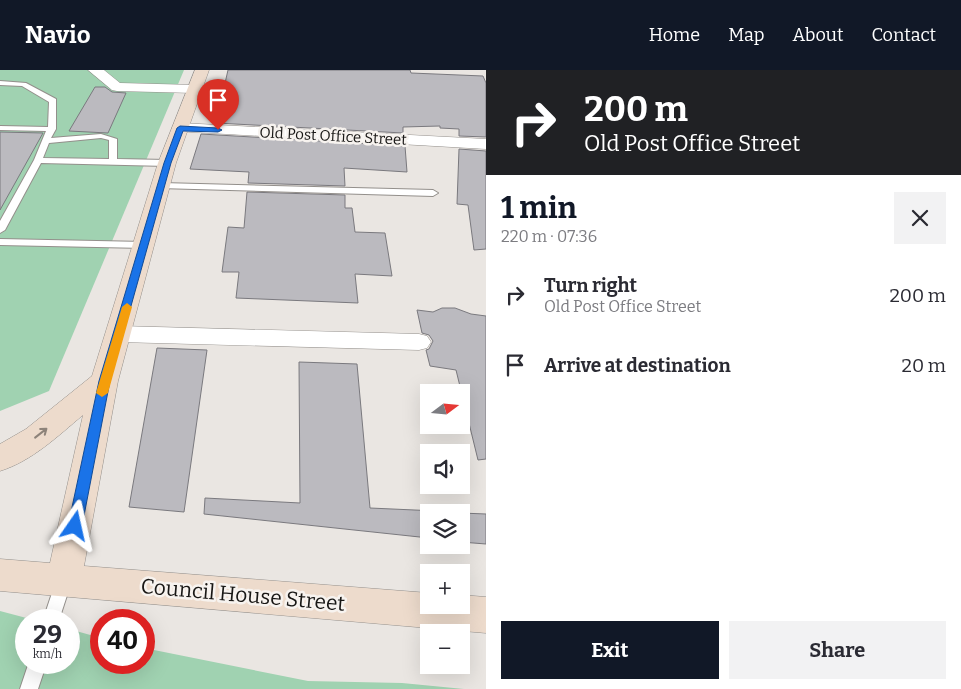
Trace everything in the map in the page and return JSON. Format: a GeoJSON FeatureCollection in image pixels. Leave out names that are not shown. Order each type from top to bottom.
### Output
{"type":"FeatureCollection","features":[{"type":"Feature","properties":{"kind":"street"},"geometry":{"type":"LineString","coordinates":[[64,580],[104,381],[165,175],[198,79],[117,86],[95,70]]}},
{"type":"Feature","properties":{"kind":"street","name":"Old Post Office Street"},"geometry":{"type":"LineString","coordinates":[[180,128],[486,144]]}},
{"type":"Feature","properties":{"kind":"street"},"geometry":{"type":"LineString","coordinates":[[119,334],[418,342]]}},
{"type":"Feature","properties":{"kind":"street"},"geometry":{"type":"LineString","coordinates":[[0,459],[37,437],[104,381]]}},
{"type":"Feature","properties":{"kind":"street","name":"Council House Street"},"geometry":{"type":"LineString","coordinates":[[0,575],[486,614]]}},
{"type":"Feature","properties":{"kind":"lane"},"geometry":{"type":"LineString","coordinates":[[0,83],[24,84],[53,101],[52,129],[38,160],[0,230]]}},
{"type":"Feature","properties":{"kind":"lane"},"geometry":{"type":"LineString","coordinates":[[0,128],[52,129]]}},
{"type":"Feature","properties":{"kind":"lane"},"geometry":{"type":"LineString","coordinates":[[46,141],[101,136],[113,139],[113,162]]}},
{"type":"Feature","properties":{"kind":"lane"},"geometry":{"type":"LineString","coordinates":[[38,160],[113,162],[165,175],[360,190],[433,193]]}},
{"type":"Feature","properties":{"kind":"lane"},"geometry":{"type":"LineString","coordinates":[[0,242],[145,245]]}},
{"type":"Feature","properties":{"kind":"lane"},"geometry":{"type":"LineString","coordinates":[[55,609],[64,580]]}},
{"type":"Feature","properties":{"kind":"lane"},"geometry":{"type":"LineString","coordinates":[[29,689],[34,674]]}},
{"type":"Feature","properties":{"kind":"green space"},"geometry":{"type":"Polygon","coordinates":[[[0,70],[184,70],[49,391],[0,411],[0,70]]]}},
{"type":"Feature","properties":{"kind":"green space"},"geometry":{"type":"Polygon","coordinates":[[[0,611],[15,615],[15,674],[80,674],[80,632],[90,635],[90,674],[155,674],[155,650],[308,681],[402,683],[464,689],[0,689],[0,611]]]}},
{"type":"Feature","properties":{"kind":"building"},"geometry":{"type":"Polygon","coordinates":[[[228,70],[410,70],[411,73],[483,76],[486,83],[486,137],[459,136],[459,129],[440,128],[440,126],[403,127],[403,133],[216,123],[228,70]]]}},
{"type":"Feature","properties":{"kind":"building"},"geometry":{"type":"Polygon","coordinates":[[[95,87],[105,87],[112,92],[126,93],[108,133],[69,131],[95,87]]]}},
{"type":"Feature","properties":{"kind":"building"},"geometry":{"type":"Polygon","coordinates":[[[0,132],[43,133],[0,210],[0,132]]]}},
{"type":"Feature","properties":{"kind":"building"},"geometry":{"type":"Polygon","coordinates":[[[201,134],[405,146],[407,172],[344,168],[345,186],[248,183],[249,172],[190,169],[201,134]]]}},
{"type":"Feature","properties":{"kind":"building"},"geometry":{"type":"Polygon","coordinates":[[[459,149],[486,151],[486,249],[474,250],[468,205],[457,204],[459,149]]]}},
{"type":"Feature","properties":{"kind":"building"},"geometry":{"type":"Polygon","coordinates":[[[247,192],[345,195],[345,208],[352,208],[355,232],[385,233],[392,276],[355,274],[358,303],[236,298],[239,272],[222,272],[228,227],[244,228],[247,192]]]}},
{"type":"Feature","properties":{"kind":"building"},"geometry":{"type":"Polygon","coordinates":[[[442,308],[455,308],[471,314],[486,316],[486,459],[478,460],[470,427],[470,384],[459,384],[456,370],[430,366],[426,350],[429,349],[433,341],[429,335],[422,333],[417,310],[433,312],[442,308]]]}},
{"type":"Feature","properties":{"kind":"building"},"geometry":{"type":"Polygon","coordinates":[[[157,348],[207,350],[184,512],[129,507],[157,348]]]}},
{"type":"Feature","properties":{"kind":"building"},"geometry":{"type":"Polygon","coordinates":[[[299,362],[357,364],[370,508],[420,510],[420,537],[204,514],[205,498],[300,503],[299,362]]]}},
{"type":"Feature","properties":{"kind":"building"},"geometry":{"type":"Polygon","coordinates":[[[470,513],[486,514],[486,544],[470,543],[470,513]]]}},
{"type":"Feature","properties":{"kind":"slow traffic"},"geometry":{"type":"LineString","coordinates":[[102,393],[127,307]]}},
{"type":"Feature","properties":{"kind":"route"},"geometry":{"type":"LineString","coordinates":[[75,526],[104,381],[162,186],[167,163],[180,128],[218,130]]}}]}
